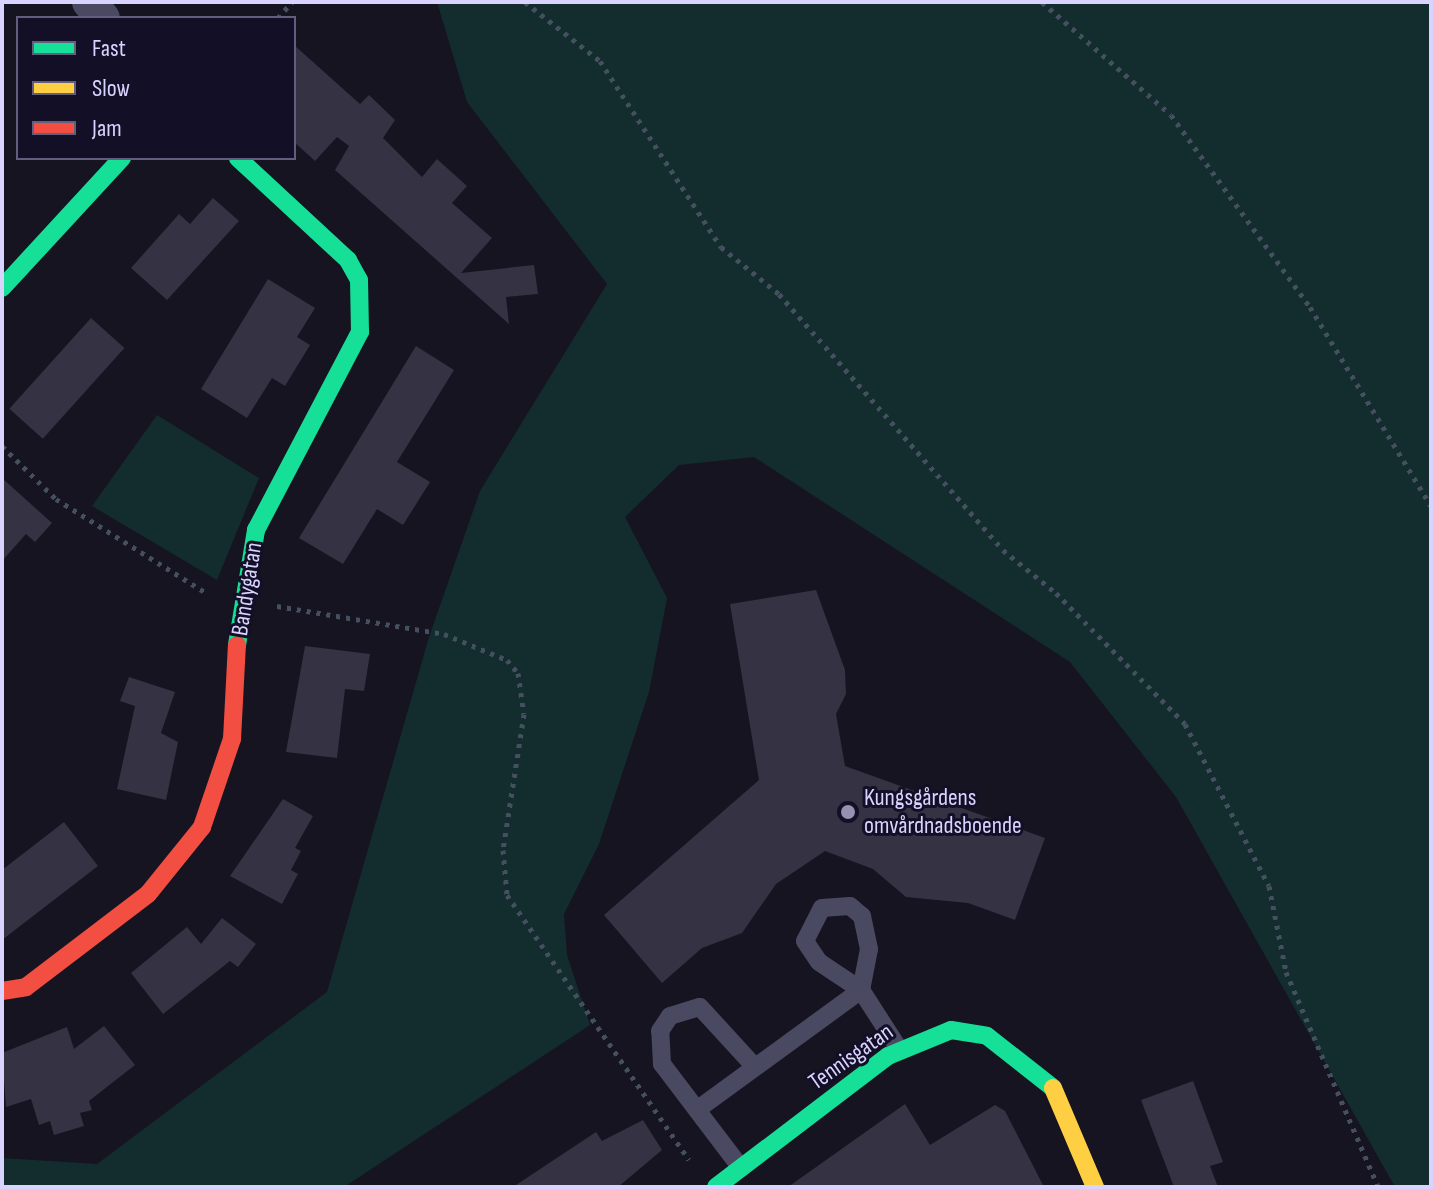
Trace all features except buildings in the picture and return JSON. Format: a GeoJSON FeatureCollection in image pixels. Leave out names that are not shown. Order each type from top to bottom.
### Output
{"type":"FeatureCollection","features":[{"type":"Feature","properties":{"kind":"street"},"geometry":{"type":"LineString","coordinates":[[2,288],[120,160]]}},
{"type":"Feature","properties":{"kind":"street","name":"Bandygatan"},"geometry":{"type":"LineString","coordinates":[[2,991],[26,987],[148,894],[202,827],[232,739],[240,599],[273,487],[347,368],[363,305],[348,260],[240,160]]}},
{"type":"Feature","properties":{"kind":"street","name":"Tennisgatan"},"geometry":{"type":"LineString","coordinates":[[716,1187],[899,1049],[951,1030],[987,1036],[1023,1055],[1063,1102],[1095,1187]]}},
{"type":"Feature","properties":{"kind":"lane"},"geometry":{"type":"LineString","coordinates":[[698,1109],[861,990],[869,949],[862,916],[850,906],[822,908],[805,941],[819,962],[861,990],[899,1049]]}},
{"type":"Feature","properties":{"kind":"lane"},"geometry":{"type":"LineString","coordinates":[[741,1168],[662,1064],[660,1031],[670,1016],[684,1008],[709,1012],[755,1067]]}},
{"type":"Feature","properties":{"kind":"path"},"geometry":{"type":"LineString","coordinates":[[525,2],[600,61],[721,247],[779,294],[1003,550],[1056,593],[1185,724],[1269,886],[1286,972],[1378,1187]]}},
{"type":"Feature","properties":{"kind":"path"},"geometry":{"type":"LineString","coordinates":[[1042,2],[1171,115],[1310,307],[1431,506]]}},
{"type":"Feature","properties":{"kind":"path"},"geometry":{"type":"LineString","coordinates":[[2,446],[56,499],[146,560],[210,595],[444,634],[500,657],[518,673],[524,714],[503,850],[507,895],[698,1174]]}},
{"type":"Feature","properties":{"kind":"green space"},"geometry":{"type":"Polygon","coordinates":[[[437,2],[1431,2],[1431,1187],[1395,1187],[1176,797],[1070,662],[754,457],[679,465],[625,517],[667,598],[649,692],[599,844],[564,914],[567,955],[590,1025],[344,1187],[2,1187],[2,1158],[97,1164],[327,992],[429,637],[480,491],[607,284],[467,102],[437,2]]]}},
{"type":"Feature","properties":{"kind":"green space"},"geometry":{"type":"Polygon","coordinates":[[[157,415],[259,478],[217,580],[92,506],[157,415]]]}},
{"type":"Feature","properties":{"kind":"traffic: fast"},"geometry":{"type":"LineString","coordinates":[[2,288],[120,160]]}},
{"type":"Feature","properties":{"kind":"traffic: fast"},"geometry":{"type":"LineString","coordinates":[[237,645],[256,530],[360,332],[359,280],[348,260],[240,160]]}},
{"type":"Feature","properties":{"kind":"traffic: fast"},"geometry":{"type":"LineString","coordinates":[[716,1187],[888,1056],[951,1030],[987,1036],[1053,1088]]}},
{"type":"Feature","properties":{"kind":"traffic: slow"},"geometry":{"type":"LineString","coordinates":[[1053,1088],[1095,1187]]}},
{"type":"Feature","properties":{"kind":"traffic: jam"},"geometry":{"type":"LineString","coordinates":[[2,991],[26,987],[148,894],[202,827],[232,739],[237,645]]}},
{"type":"Feature","properties":{"kind":"place","name":"Kungsgårdens omvårdnadsboende"},"geometry":{"type":"Point","coordinates":[848,812]}}]}
